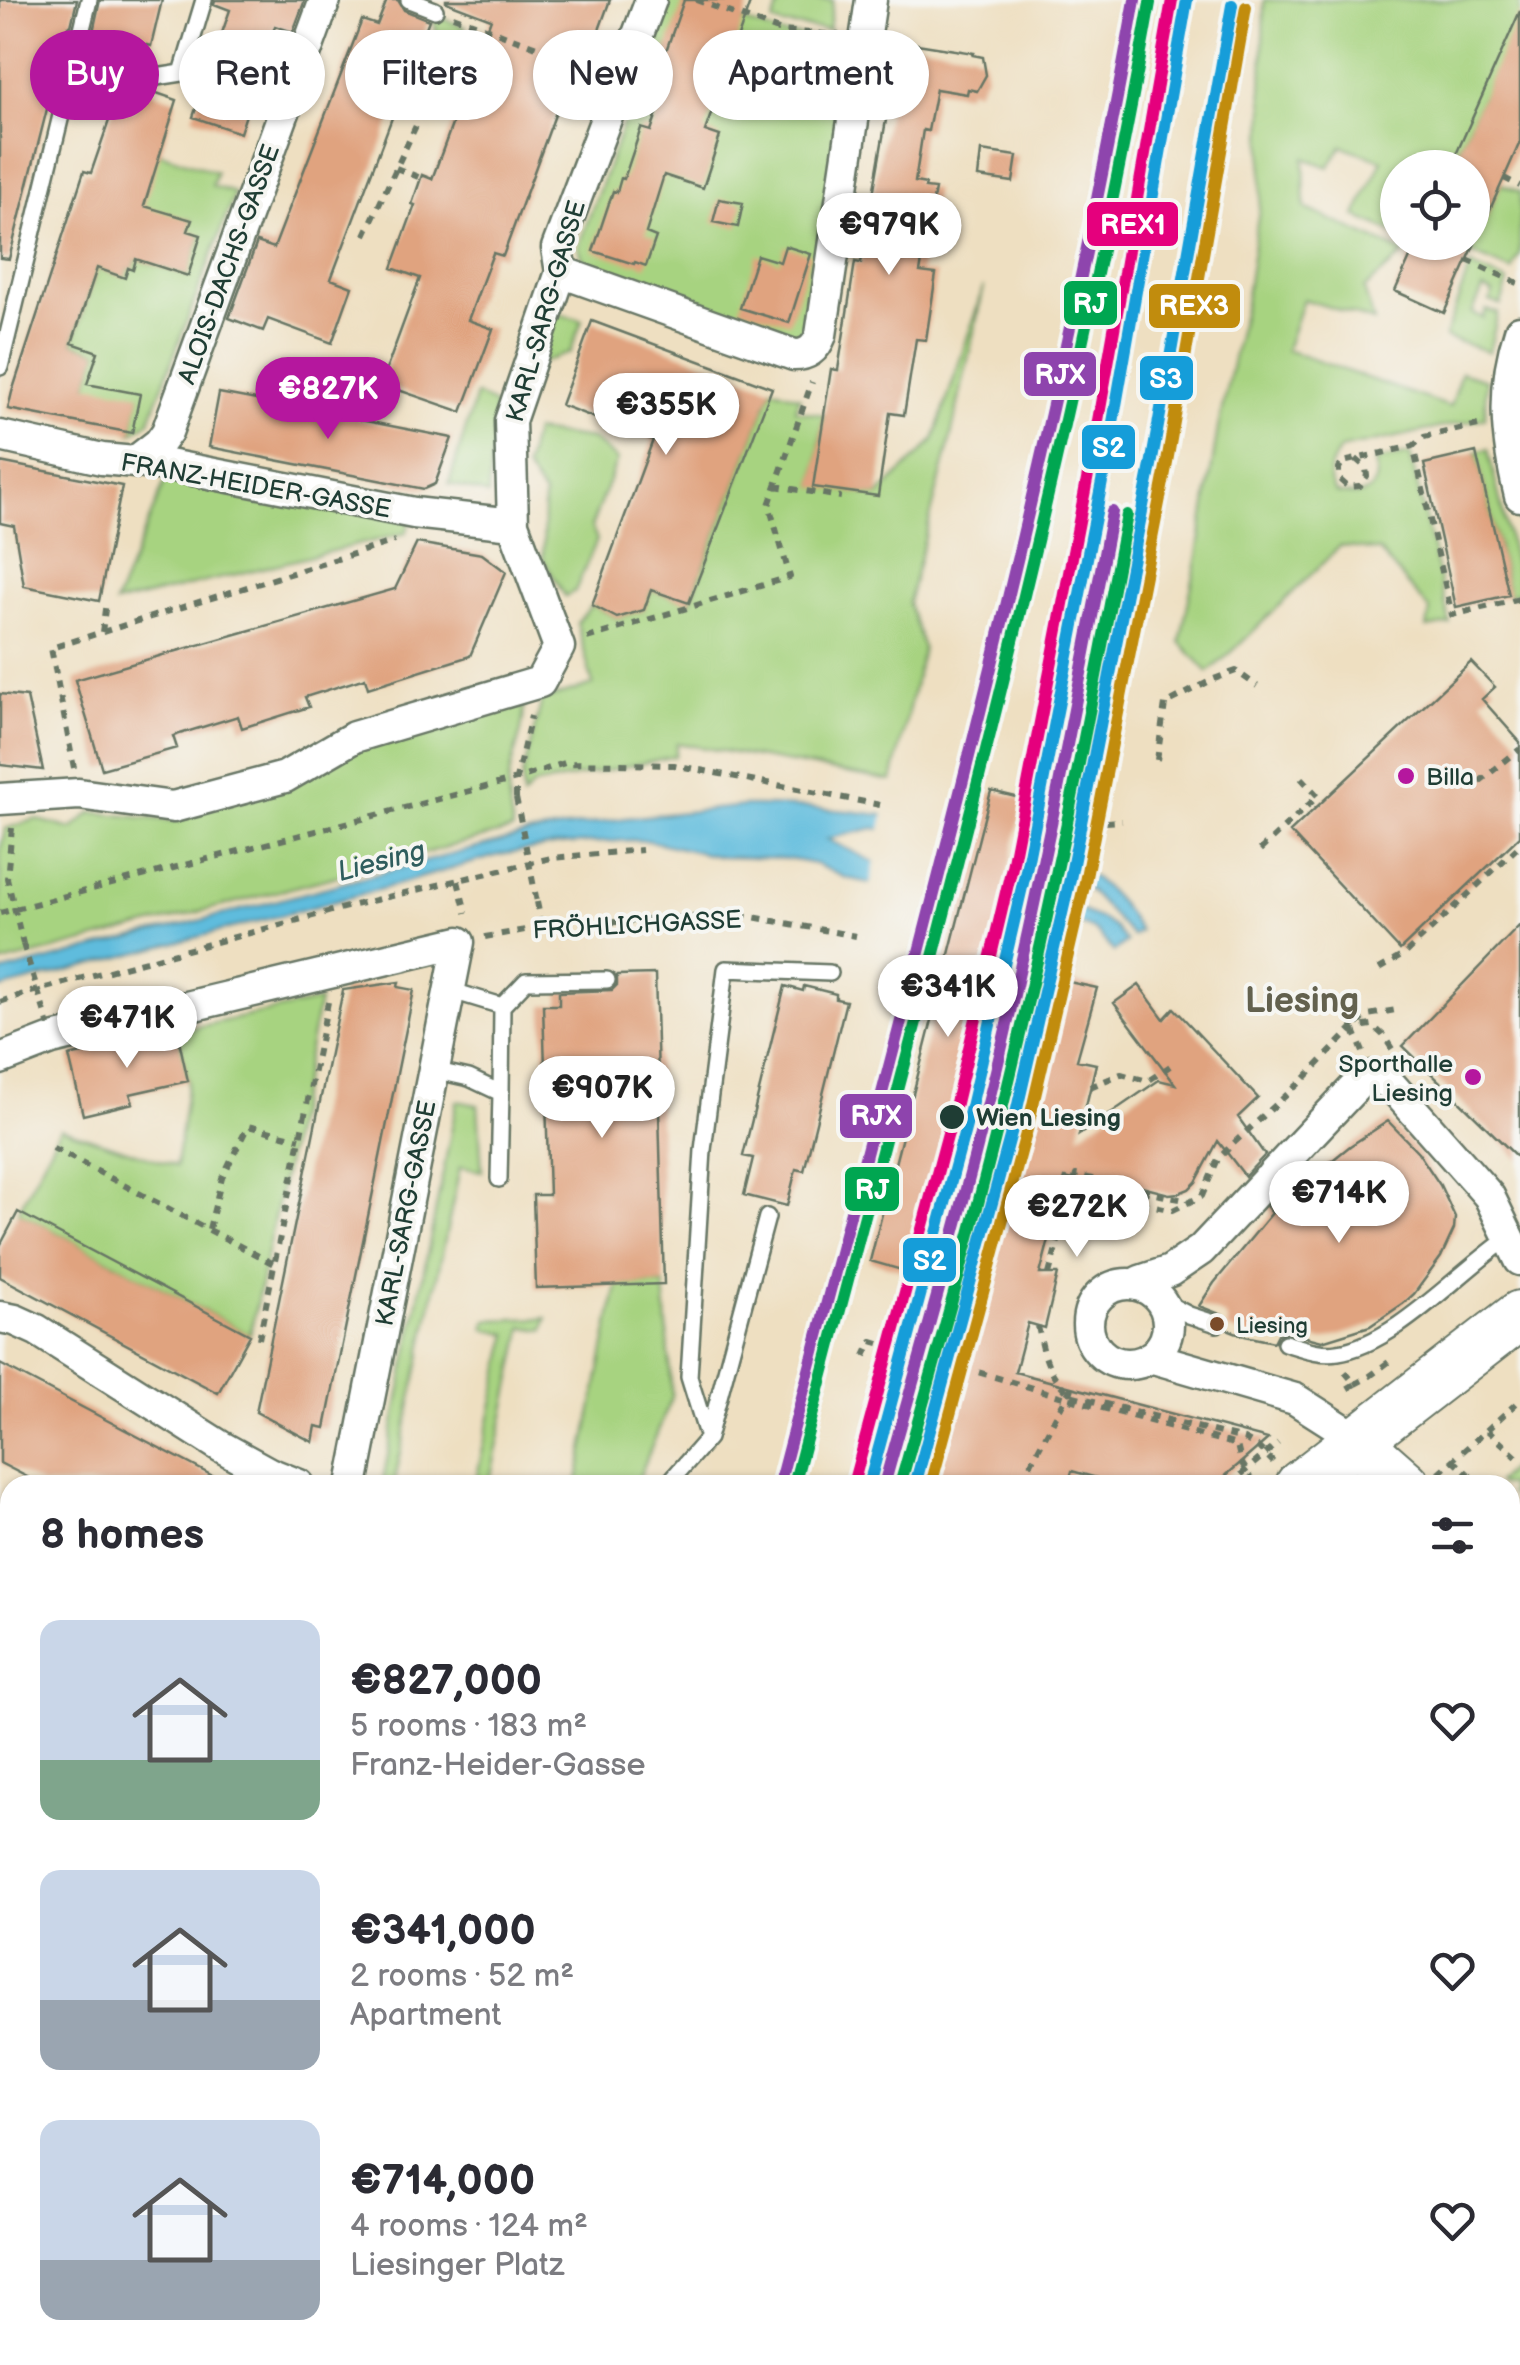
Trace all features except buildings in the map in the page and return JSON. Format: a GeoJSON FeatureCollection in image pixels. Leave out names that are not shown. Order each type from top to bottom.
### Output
{"type":"FeatureCollection","features":[{"type":"Feature","properties":{"kind":"main road"},"geometry":{"type":"LineString","coordinates":[[1287,1474],[1357,1442],[1520,1315]]}},
{"type":"Feature","properties":{"kind":"main road"},"geometry":{"type":"LineString","coordinates":[[1357,1442],[1395,1475]]}},
{"type":"Feature","properties":{"kind":"street","name":"ALOIS-DACHS-GASSE"},"geometry":{"type":"LineString","coordinates":[[136,460],[160,443],[167,432],[325,0]]}},
{"type":"Feature","properties":{"kind":"street","name":"KARL-SARG-GASSE"},"geometry":{"type":"LineString","coordinates":[[640,30],[652,0]]}},
{"type":"Feature","properties":{"kind":"street"},"geometry":{"type":"LineString","coordinates":[[866,30],[871,0]]}},
{"type":"Feature","properties":{"kind":"street","name":"KARL-SARG-GASSE"},"geometry":{"type":"LineString","coordinates":[[559,647],[513,524],[510,421],[561,272],[557,248],[604,120]]}},
{"type":"Feature","properties":{"kind":"street"},"geometry":{"type":"LineString","coordinates":[[561,272],[794,356],[812,351],[821,335],[853,120]]}},
{"type":"Feature","properties":{"kind":"street"},"geometry":{"type":"LineString","coordinates":[[1520,331],[1509,380],[1506,420],[1520,496]]}},
{"type":"Feature","properties":{"kind":"street","name":"FRANZ-HEIDER-GASSE"},"geometry":{"type":"LineString","coordinates":[[0,436],[102,458],[136,460],[422,514],[513,524]]}},
{"type":"Feature","properties":{"kind":"street"},"geometry":{"type":"LineString","coordinates":[[8,799],[79,794],[173,807],[285,776],[354,737],[540,682],[559,647]]}},
{"type":"Feature","properties":{"kind":"street","name":"KARL-SARG-GASSE"},"geometry":{"type":"LineString","coordinates":[[354,1475],[449,990],[468,934]]}},
{"type":"Feature","properties":{"kind":"street"},"geometry":{"type":"LineString","coordinates":[[0,1059],[52,1039],[468,934]]}},
{"type":"Feature","properties":{"kind":"street"},"geometry":{"type":"LineString","coordinates":[[1143,1289],[1202,1250],[1366,1080],[1390,1084],[1489,1196],[1515,1248]]}},
{"type":"Feature","properties":{"kind":"street"},"geometry":{"type":"LineString","coordinates":[[1114,1286],[1143,1289],[1165,1310],[1167,1331],[1158,1350],[1134,1364],[1108,1360],[1095,1348],[1088,1332],[1095,1301],[1114,1286]]}},
{"type":"Feature","properties":{"kind":"street"},"geometry":{"type":"LineString","coordinates":[[0,1317],[37,1330],[272,1475]]}},
{"type":"Feature","properties":{"kind":"street"},"geometry":{"type":"LineString","coordinates":[[1150,1357],[1295,1399],[1357,1442]]}},
{"type":"Feature","properties":{"kind":"lane"},"geometry":{"type":"LineString","coordinates":[[82,30],[89,0]]}},
{"type":"Feature","properties":{"kind":"lane"},"geometry":{"type":"LineString","coordinates":[[159,77],[182,73],[204,0]]}},
{"type":"Feature","properties":{"kind":"lane"},"geometry":{"type":"LineString","coordinates":[[409,0],[435,10]]}},
{"type":"Feature","properties":{"kind":"lane"},"geometry":{"type":"LineString","coordinates":[[0,367],[60,120]]}},
{"type":"Feature","properties":{"kind":"lane"},"geometry":{"type":"LineString","coordinates":[[708,1438],[690,1377],[703,1150],[726,968],[830,972]]}},
{"type":"Feature","properties":{"kind":"lane"},"geometry":{"type":"LineString","coordinates":[[500,1179],[502,1006],[526,981],[607,980]]}},
{"type":"Feature","properties":{"kind":"lane"},"geometry":{"type":"LineString","coordinates":[[449,990],[502,1006]]}},
{"type":"Feature","properties":{"kind":"lane"},"geometry":{"type":"LineString","coordinates":[[433,1070],[469,1078],[500,1093]]}},
{"type":"Feature","properties":{"kind":"lane"},"geometry":{"type":"LineString","coordinates":[[676,1475],[708,1438],[767,1218]]}},
{"type":"Feature","properties":{"kind":"lane"},"geometry":{"type":"LineString","coordinates":[[1285,1343],[1322,1352],[1359,1346],[1515,1248]]}},
{"type":"Feature","properties":{"kind":"lane"},"geometry":{"type":"LineString","coordinates":[[1143,1289],[1189,1315],[1216,1324]]}},
{"type":"Feature","properties":{"kind":"path"},"geometry":{"type":"LineString","coordinates":[[696,0],[779,30]]}},
{"type":"Feature","properties":{"kind":"path"},"geometry":{"type":"LineString","coordinates":[[366,235],[440,72],[428,16],[435,10],[533,46]]}},
{"type":"Feature","properties":{"kind":"path"},"geometry":{"type":"LineString","coordinates":[[396,168],[421,178]]}},
{"type":"Feature","properties":{"kind":"path"},"geometry":{"type":"LineString","coordinates":[[1504,178],[1520,186]]}},
{"type":"Feature","properties":{"kind":"path"},"geometry":{"type":"LineString","coordinates":[[1467,260],[1520,284]]}},
{"type":"Feature","properties":{"kind":"path"},"geometry":{"type":"LineString","coordinates":[[559,647],[790,576],[768,505],[812,383],[812,351]]}},
{"type":"Feature","properties":{"kind":"path"},"geometry":{"type":"LineString","coordinates":[[1356,459],[1366,468],[1366,476],[1360,486],[1348,487],[1339,479],[1343,462],[1356,459],[1414,446],[1424,437],[1506,420]]}},
{"type":"Feature","properties":{"kind":"path"},"geometry":{"type":"LineString","coordinates":[[1414,446],[1452,616],[1520,600]]}},
{"type":"Feature","properties":{"kind":"path"},"geometry":{"type":"LineString","coordinates":[[775,486],[840,497]]}},
{"type":"Feature","properties":{"kind":"path"},"geometry":{"type":"LineString","coordinates":[[79,794],[51,648],[410,536],[422,514]]}},
{"type":"Feature","properties":{"kind":"path"},"geometry":{"type":"LineString","coordinates":[[102,632],[106,602]]}},
{"type":"Feature","properties":{"kind":"path"},"geometry":{"type":"LineString","coordinates":[[1157,760],[1164,704],[1236,671],[1257,686]]}},
{"type":"Feature","properties":{"kind":"path"},"geometry":{"type":"LineString","coordinates":[[540,682],[516,779],[516,798],[542,927]]}},
{"type":"Feature","properties":{"kind":"path"},"geometry":{"type":"LineString","coordinates":[[1478,782],[1520,748]]}},
{"type":"Feature","properties":{"kind":"path"},"geometry":{"type":"LineString","coordinates":[[0,913],[565,764],[674,765],[880,804]]}},
{"type":"Feature","properties":{"kind":"path"},"geometry":{"type":"LineString","coordinates":[[1260,850],[1318,796],[1300,777]]}},
{"type":"Feature","properties":{"kind":"path"},"geometry":{"type":"LineString","coordinates":[[8,799],[6,878],[48,1026]]}},
{"type":"Feature","properties":{"kind":"path"},"geometry":{"type":"LineString","coordinates":[[1058,924],[1078,833],[1086,823],[1122,822]]}},
{"type":"Feature","properties":{"kind":"path"},"geometry":{"type":"LineString","coordinates":[[1379,969],[1405,954],[1520,845]]}},
{"type":"Feature","properties":{"kind":"path"},"geometry":{"type":"LineString","coordinates":[[0,1002],[294,921],[551,858],[642,850]]}},
{"type":"Feature","properties":{"kind":"path"},"geometry":{"type":"LineString","coordinates":[[458,881],[468,934]]}},
{"type":"Feature","properties":{"kind":"path","name":"FRÖHLICHGASSE"},"geometry":{"type":"LineString","coordinates":[[468,934],[736,914],[856,936]]}},
{"type":"Feature","properties":{"kind":"path"},"geometry":{"type":"LineString","coordinates":[[1366,1080],[1353,1028],[1368,1015],[1396,1010]]}},
{"type":"Feature","properties":{"kind":"path"},"geometry":{"type":"LineString","coordinates":[[259,1338],[324,1026]]}},
{"type":"Feature","properties":{"kind":"path"},"geometry":{"type":"LineString","coordinates":[[1090,1087],[1120,1074],[1148,1081],[1176,1062]]}},
{"type":"Feature","properties":{"kind":"path"},"geometry":{"type":"LineString","coordinates":[[1062,1186],[1173,1210],[1202,1196],[1218,1159],[1273,1108]]}},
{"type":"Feature","properties":{"kind":"path"},"geometry":{"type":"LineString","coordinates":[[209,1229],[222,1178],[248,1126],[300,1138]]}},
{"type":"Feature","properties":{"kind":"path"},"geometry":{"type":"LineString","coordinates":[[53,1148],[274,1264]]}},
{"type":"Feature","properties":{"kind":"path"},"geometry":{"type":"LineString","coordinates":[[1048,1274],[1076,1175],[1101,1181]]}},
{"type":"Feature","properties":{"kind":"path"},"geometry":{"type":"LineString","coordinates":[[1141,1191],[1191,1202]]}},
{"type":"Feature","properties":{"kind":"path"},"geometry":{"type":"LineString","coordinates":[[1038,1326],[1052,1375],[1070,1397],[1244,1439],[1287,1474]]}},
{"type":"Feature","properties":{"kind":"path"},"geometry":{"type":"LineString","coordinates":[[866,1356],[872,1342],[1237,1446],[1249,1475]]}},
{"type":"Feature","properties":{"kind":"path"},"geometry":{"type":"LineString","coordinates":[[1030,1464],[1051,1424],[1073,1384],[1070,1397],[1051,1424]]}},
{"type":"Feature","properties":{"kind":"path"},"geometry":{"type":"LineString","coordinates":[[1469,1475],[1453,1460],[1520,1400]]}},
{"type":"Feature","properties":{"kind":"path"},"geometry":{"type":"LineString","coordinates":[[1487,1430],[1520,1460]]}},
{"type":"Feature","properties":{"kind":"path"},"geometry":{"type":"LineString","coordinates":[[1240,1475],[1278,1443]]}},
{"type":"Feature","properties":{"kind":"green space"},"geometry":{"type":"Polygon","coordinates":[[[669,0],[686,0],[768,30],[693,30],[693,120],[840,120],[809,330],[791,340],[586,266],[578,247],[625,120],[673,120],[673,30],[658,30],[669,0]]]}},
{"type":"Feature","properties":{"kind":"green space"},"geometry":{"type":"Polygon","coordinates":[[[781,0],[833,0],[829,30],[773,22],[781,0]]]}},
{"type":"Feature","properties":{"kind":"green space"},"geometry":{"type":"Polygon","coordinates":[[[1264,0],[1520,0],[1520,17],[1458,150],[1380,150],[1380,159],[1342,146],[1329,167],[1304,158],[1305,208],[1380,242],[1380,260],[1397,260],[1364,289],[1374,321],[1303,299],[1286,350],[1450,407],[1461,372],[1486,380],[1485,418],[1340,449],[1330,471],[1336,493],[1362,494],[1375,480],[1375,461],[1410,454],[1450,624],[1427,628],[1430,610],[1379,551],[1340,546],[1208,672],[1180,642],[1245,303],[1261,196],[1264,0]]]}},
{"type":"Feature","properties":{"kind":"green space"},"geometry":{"type":"Polygon","coordinates":[[[433,15],[465,27],[464,30],[436,30],[433,15]]]}},
{"type":"Feature","properties":{"kind":"green space"},"geometry":{"type":"Polygon","coordinates":[[[160,153],[216,172],[212,186],[235,193],[149,422],[132,433],[139,395],[87,386],[98,352],[73,343],[97,268],[125,277],[128,268],[133,269],[139,252],[143,261],[187,276],[201,236],[188,231],[191,220],[118,206],[160,153]]]}},
{"type":"Feature","properties":{"kind":"green space"},"geometry":{"type":"Polygon","coordinates":[[[1380,164],[1380,227],[1356,216],[1380,164]]]}},
{"type":"Feature","properties":{"kind":"green space"},"geometry":{"type":"Polygon","coordinates":[[[1501,184],[1520,192],[1520,254],[1512,271],[1486,260],[1490,260],[1490,208],[1501,184]]]}},
{"type":"Feature","properties":{"kind":"green space"},"geometry":{"type":"Polygon","coordinates":[[[1470,266],[1508,282],[1501,305],[1490,301],[1493,293],[1483,289],[1472,313],[1483,318],[1486,310],[1498,313],[1489,352],[1445,337],[1470,266]]]}},
{"type":"Feature","properties":{"kind":"green space"},"geometry":{"type":"Polygon","coordinates":[[[984,286],[950,441],[908,603],[923,648],[892,781],[677,743],[675,756],[533,786],[523,797],[522,777],[542,700],[593,685],[577,623],[592,605],[617,618],[643,610],[651,590],[690,602],[772,388],[800,397],[795,410],[824,415],[814,486],[878,496],[934,440],[984,286]]]}},
{"type":"Feature","properties":{"kind":"green space"},"geometry":{"type":"Polygon","coordinates":[[[556,313],[582,320],[570,353],[539,363],[556,313]]]}},
{"type":"Feature","properties":{"kind":"green space"},"geometry":{"type":"Polygon","coordinates":[[[476,395],[495,405],[488,495],[449,484],[476,395]]]}},
{"type":"Feature","properties":{"kind":"green space"},"geometry":{"type":"Polygon","coordinates":[[[534,431],[592,439],[617,460],[591,527],[597,540],[575,591],[565,596],[543,559],[544,495],[525,468],[534,431]]]}},
{"type":"Feature","properties":{"kind":"green space"},"geometry":{"type":"Polygon","coordinates":[[[1488,449],[1520,593],[1509,595],[1476,452],[1488,449]]]}},
{"type":"Feature","properties":{"kind":"green space"},"geometry":{"type":"Polygon","coordinates":[[[168,474],[411,520],[406,533],[115,604],[168,474]]]}},
{"type":"Feature","properties":{"kind":"green space"},"geometry":{"type":"Polygon","coordinates":[[[502,704],[524,707],[509,779],[513,830],[0,964],[0,851],[5,829],[36,819],[72,829],[92,812],[174,821],[357,747],[502,704]]]}},
{"type":"Feature","properties":{"kind":"green space"},"geometry":{"type":"Polygon","coordinates":[[[319,1001],[250,1335],[18,1212],[60,1128],[176,1166],[188,1081],[177,1031],[319,1001]]]}},
{"type":"Feature","properties":{"kind":"green space"},"geometry":{"type":"Polygon","coordinates":[[[457,1101],[478,1105],[482,1171],[460,1167],[396,1475],[384,1475],[457,1101]]]}},
{"type":"Feature","properties":{"kind":"green space"},"geometry":{"type":"Polygon","coordinates":[[[664,1284],[672,1397],[640,1475],[579,1475],[617,1285],[664,1284]]]}},
{"type":"Feature","properties":{"kind":"green space"},"geometry":{"type":"Polygon","coordinates":[[[547,1318],[544,1330],[523,1327],[491,1475],[477,1475],[508,1334],[485,1329],[487,1320],[547,1318]]]}},
{"type":"Feature","properties":{"kind":"green space"},"geometry":{"type":"Polygon","coordinates":[[[1520,1460],[1520,1475],[1504,1475],[1520,1460]]]}},
{"type":"Feature","properties":{"kind":"water"},"geometry":{"type":"Polygon","coordinates":[[[745,806],[871,813],[1008,837],[1053,854],[1094,878],[1119,902],[1139,931],[1132,936],[1088,889],[1032,857],[874,828],[827,839],[874,862],[1056,899],[1101,919],[1126,942],[1114,952],[1096,931],[1066,918],[846,878],[815,864],[789,859],[720,857],[631,840],[560,845],[499,855],[0,989],[0,973],[530,834],[626,818],[745,806]]]}},
{"type":"Feature","properties":{"kind":"pier"},"geometry":{"type":"Polygon","coordinates":[[[885,810],[981,824],[1038,842],[1076,861],[1071,883],[1012,856],[880,834],[885,810]]]}},
{"type":"Feature","properties":{"kind":"pier"},"geometry":{"type":"Polygon","coordinates":[[[876,857],[1057,894],[1068,898],[1062,922],[870,886],[876,857]]]}},
{"type":"Feature","properties":{"kind":"transit line","name":"RJX"},"geometry":{"type":"LineString","coordinates":[[782,1475],[1017,560],[1060,374],[1135,0]]}},
{"type":"Feature","properties":{"kind":"transit line","name":"REX1"},"geometry":{"type":"LineString","coordinates":[[856,1475],[955,1107],[1012,867],[1093,449],[1172,0]]}},
{"type":"Feature","properties":{"kind":"transit line","name":"S2"},"geometry":{"type":"LineString","coordinates":[[872,1475],[970,1111],[1026,870],[1108,451],[1187,0]]}},
{"type":"Feature","properties":{"kind":"transit line","name":"RJ"},"geometry":{"type":"LineString","coordinates":[[797,1475],[1032,562],[1075,376],[1150,3]]}},
{"type":"Feature","properties":{"kind":"transit line","name":"S3"},"geometry":{"type":"LineString","coordinates":[[918,1475],[1014,1122],[1070,879],[1152,460],[1232,5]]}},
{"type":"Feature","properties":{"kind":"transit line","name":"REX3"},"geometry":{"type":"LineString","coordinates":[[934,1475],[1028,1126],[1085,882],[1167,462],[1246,7]]}},
{"type":"Feature","properties":{"kind":"transit line","name":"RJX"},"geometry":{"type":"LineString","coordinates":[[887,1475],[1002,1046],[1112,512]]}},
{"type":"Feature","properties":{"kind":"transit line","name":"RJ"},"geometry":{"type":"LineString","coordinates":[[903,1475],[975,1215],[1032,984],[1127,515]]}},
{"type":"Feature","properties":{"kind":"place","name":"Billa"},"geometry":{"type":"Point","coordinates":[1406,776]}},
{"type":"Feature","properties":{"kind":"place","name":"Sporthalle Liesing"},"geometry":{"type":"Point","coordinates":[1473,1077]}},
{"type":"Feature","properties":{"kind":"place","name":"Wien Liesing"},"geometry":{"type":"Point","coordinates":[952,1117]}},
{"type":"Feature","properties":{"kind":"place","name":"Liesing"},"geometry":{"type":"Point","coordinates":[1217,1324]}},
{"type":"Feature","properties":{"kind":"district","name":"Liesing"},"geometry":{"type":"Point","coordinates":[1302,1000]}}]}
